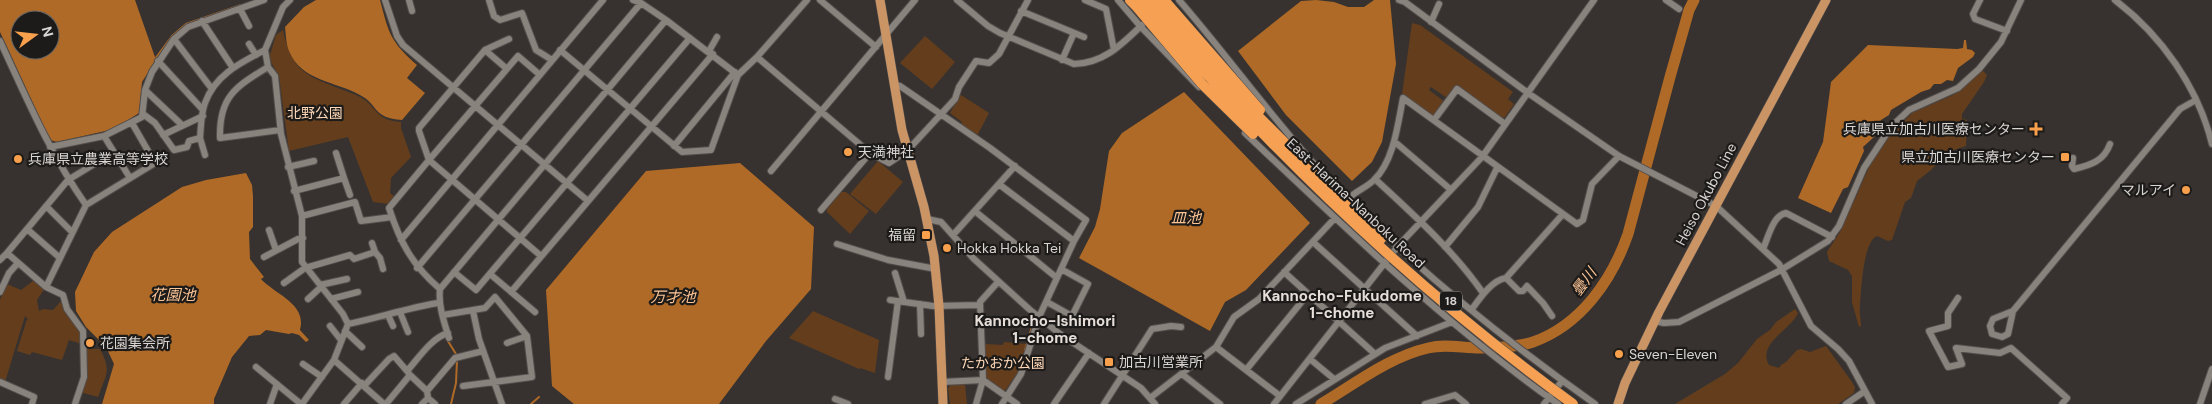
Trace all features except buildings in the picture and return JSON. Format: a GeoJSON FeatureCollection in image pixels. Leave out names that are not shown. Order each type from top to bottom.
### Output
{"type":"FeatureCollection","features":[{"type":"Feature","properties":{"kind":"highway","name":"East-Harima-Nanboku Road"},"geometry":{"type":"LineString","coordinates":[[1152,0],[1235,93],[1383,241],[1462,311],[1583,404]]}},
{"type":"Feature","properties":{"kind":"highway","name":"18"},"geometry":{"type":"LineString","coordinates":[[1164,0],[1328,188]]}},
{"type":"Feature","properties":{"kind":"highway","name":"East-Harima-Nanboku Road"},"geometry":{"type":"LineString","coordinates":[[1136,2],[1202,84],[1322,197],[1490,341],[1573,404]]}},
{"type":"Feature","properties":{"kind":"main road"},"geometry":{"type":"LineString","coordinates":[[880,0],[907,151],[927,219],[936,269],[943,404]]}},
{"type":"Feature","properties":{"kind":"main road","name":"Heiso Okubo Line"},"geometry":{"type":"LineString","coordinates":[[1618,404],[1654,321],[1826,0]]}},
{"type":"Feature","properties":{"kind":"street"},"geometry":{"type":"LineString","coordinates":[[50,147],[104,136],[142,117],[145,90],[158,61],[174,39],[188,27],[264,0]]}},
{"type":"Feature","properties":{"kind":"street"},"geometry":{"type":"LineString","coordinates":[[256,367],[301,404],[334,360],[348,324],[343,314],[302,262],[302,216],[294,191],[280,130],[275,76],[268,68],[265,50],[283,7],[290,0]]}},
{"type":"Feature","properties":{"kind":"street"},"geometry":{"type":"LineString","coordinates":[[385,0],[397,36],[403,45],[588,201]]}},
{"type":"Feature","properties":{"kind":"street"},"geometry":{"type":"LineString","coordinates":[[409,0],[412,11]]}},
{"type":"Feature","properties":{"kind":"street"},"geometry":{"type":"LineString","coordinates":[[489,0],[494,16],[500,20],[522,13],[536,50],[552,60]]}},
{"type":"Feature","properties":{"kind":"street"},"geometry":{"type":"LineString","coordinates":[[401,240],[603,0]]}},
{"type":"Feature","properties":{"kind":"street"},"geometry":{"type":"LineString","coordinates":[[634,0],[641,2],[737,74]]}},
{"type":"Feature","properties":{"kind":"street"},"geometry":{"type":"LineString","coordinates":[[674,146],[737,74],[757,57],[807,0]]}},
{"type":"Feature","properties":{"kind":"street"},"geometry":{"type":"LineString","coordinates":[[820,0],[876,47]]}},
{"type":"Feature","properties":{"kind":"street"},"geometry":{"type":"LineString","coordinates":[[771,170],[915,0]]}},
{"type":"Feature","properties":{"kind":"street"},"geometry":{"type":"LineString","coordinates":[[957,0],[988,26],[1074,64],[1085,64],[1103,59],[1169,0]]}},
{"type":"Feature","properties":{"kind":"street"},"geometry":{"type":"LineString","coordinates":[[757,57],[870,152],[888,163],[907,151],[955,99],[959,87],[976,61],[989,63],[994,60],[1028,0]]}},
{"type":"Feature","properties":{"kind":"street"},"geometry":{"type":"LineString","coordinates":[[1085,0],[1106,9],[1114,50]]}},
{"type":"Feature","properties":{"kind":"street"},"geometry":{"type":"LineString","coordinates":[[1118,0],[1141,27],[1240,127],[1335,218],[1452,322],[1558,404]]}},
{"type":"Feature","properties":{"kind":"street"},"geometry":{"type":"LineString","coordinates":[[1179,0],[1217,44],[1288,134],[1398,246],[1505,338],[1595,404]]}},
{"type":"Feature","properties":{"kind":"street"},"geometry":{"type":"LineString","coordinates":[[1274,404],[1386,264],[1398,246],[1450,188],[1482,157],[1594,0]]}},
{"type":"Feature","properties":{"kind":"street"},"geometry":{"type":"LineString","coordinates":[[1666,0],[1679,9]]}},
{"type":"Feature","properties":{"kind":"street"},"geometry":{"type":"LineString","coordinates":[[1980,0],[1974,14],[1975,19],[2007,31]]}},
{"type":"Feature","properties":{"kind":"street"},"geometry":{"type":"LineString","coordinates":[[1654,321],[1664,323],[1679,322],[1781,270],[1821,247],[1840,226],[1864,168],[1891,127],[1909,110],[1958,88],[1985,62],[2007,31],[2022,0]]}},
{"type":"Feature","properties":{"kind":"street"},"geometry":{"type":"LineString","coordinates":[[2115,0],[2133,15],[2159,43],[2179,70],[2196,100],[2212,144]]}},
{"type":"Feature","properties":{"kind":"street"},"geometry":{"type":"LineString","coordinates":[[1404,1],[1528,93],[1619,156],[1716,206],[1779,264],[1811,326],[1844,355],[1872,404]]}},
{"type":"Feature","properties":{"kind":"street"},"geometry":{"type":"LineString","coordinates":[[417,268],[641,2]]}},
{"type":"Feature","properties":{"kind":"street"},"geometry":{"type":"LineString","coordinates":[[1431,22],[1439,4]]}},
{"type":"Feature","properties":{"kind":"street"},"geometry":{"type":"LineString","coordinates":[[240,9],[249,26]]}},
{"type":"Feature","properties":{"kind":"street"},"geometry":{"type":"LineString","coordinates":[[1021,11],[1084,37]]}},
{"type":"Feature","properties":{"kind":"street"},"geometry":{"type":"LineString","coordinates":[[334,360],[385,404],[409,373],[426,346],[442,334],[448,335],[444,315],[438,303],[440,289],[666,20]]}},
{"type":"Feature","properties":{"kind":"street"},"geometry":{"type":"LineString","coordinates":[[202,21],[233,68]]}},
{"type":"Feature","properties":{"kind":"street"},"geometry":{"type":"LineString","coordinates":[[1062,60],[1074,33]]}},
{"type":"Feature","properties":{"kind":"street"},"geometry":{"type":"LineString","coordinates":[[511,292],[652,127],[711,53],[717,37]]}},
{"type":"Feature","properties":{"kind":"street"},"geometry":{"type":"LineString","coordinates":[[454,272],[476,290],[690,38]]}},
{"type":"Feature","properties":{"kind":"street"},"geometry":{"type":"LineString","coordinates":[[174,39],[212,89]]}},
{"type":"Feature","properties":{"kind":"street"},"geometry":{"type":"LineString","coordinates":[[510,39],[485,50],[419,128],[419,132],[429,160],[541,256]]}},
{"type":"Feature","properties":{"kind":"street"},"geometry":{"type":"LineString","coordinates":[[0,41],[50,147],[68,180],[86,205]]}},
{"type":"Feature","properties":{"kind":"street"},"geometry":{"type":"LineString","coordinates":[[249,44],[256,55]]}},
{"type":"Feature","properties":{"kind":"street"},"geometry":{"type":"LineString","coordinates":[[205,156],[200,138],[203,113],[212,89],[220,77],[265,50]]}},
{"type":"Feature","properties":{"kind":"street"},"geometry":{"type":"LineString","coordinates":[[485,50],[506,69]]}},
{"type":"Feature","properties":{"kind":"street"},"geometry":{"type":"LineString","coordinates":[[560,50],[682,152],[711,150],[737,74]]}},
{"type":"Feature","properties":{"kind":"street"},"geometry":{"type":"LineString","coordinates":[[440,289],[417,268],[401,240],[389,208],[518,56],[540,75]]}},
{"type":"Feature","properties":{"kind":"street"},"geometry":{"type":"LineString","coordinates":[[158,61],[203,113]]}},
{"type":"Feature","properties":{"kind":"street"},"geometry":{"type":"LineString","coordinates":[[268,68],[242,83],[231,93],[221,114],[220,138],[280,130]]}},
{"type":"Feature","properties":{"kind":"street"},"geometry":{"type":"LineString","coordinates":[[894,85],[900,86],[1016,166],[1086,220],[1074,241],[1039,317],[1021,374],[1002,404]]}},
{"type":"Feature","properties":{"kind":"street"},"geometry":{"type":"LineString","coordinates":[[1434,120],[1457,89],[1505,124]]}},
{"type":"Feature","properties":{"kind":"street"},"geometry":{"type":"LineString","coordinates":[[145,90],[182,125]]}},
{"type":"Feature","properties":{"kind":"street"},"geometry":{"type":"LineString","coordinates":[[1349,198],[1357,190],[1375,179],[1383,167],[1395,142],[1403,98],[1497,168],[1577,224],[1580,224],[1592,184],[1619,156]]}},
{"type":"Feature","properties":{"kind":"street"},"geometry":{"type":"LineString","coordinates":[[2013,311],[1993,319],[1990,326],[1992,334],[2002,337],[2008,334],[2013,311],[2180,109],[2196,100]]}},
{"type":"Feature","properties":{"kind":"street"},"geometry":{"type":"LineString","coordinates":[[163,135],[203,113]]}},
{"type":"Feature","properties":{"kind":"street"},"geometry":{"type":"LineString","coordinates":[[143,114],[155,123],[174,150],[187,147],[189,141],[200,138]]}},
{"type":"Feature","properties":{"kind":"street"},"geometry":{"type":"LineString","coordinates":[[46,287],[86,205],[155,163],[132,123]]}},
{"type":"Feature","properties":{"kind":"street"},"geometry":{"type":"LineString","coordinates":[[104,136],[130,178]]}},
{"type":"Feature","properties":{"kind":"street"},"geometry":{"type":"LineString","coordinates":[[1395,142],[1450,188]]}},
{"type":"Feature","properties":{"kind":"street"},"geometry":{"type":"LineString","coordinates":[[2073,158],[2072,166],[2074,169],[2094,163],[2105,155],[2110,144]]}},
{"type":"Feature","properties":{"kind":"street"},"geometry":{"type":"LineString","coordinates":[[0,260],[68,180],[114,152]]}},
{"type":"Feature","properties":{"kind":"street"},"geometry":{"type":"LineString","coordinates":[[821,210],[870,152]]}},
{"type":"Feature","properties":{"kind":"street"},"geometry":{"type":"LineString","coordinates":[[336,153],[344,178],[351,192]]}},
{"type":"Feature","properties":{"kind":"street"},"geometry":{"type":"LineString","coordinates":[[288,167],[314,161]]}},
{"type":"Feature","properties":{"kind":"street"},"geometry":{"type":"LineString","coordinates":[[953,235],[1016,166]]}},
{"type":"Feature","properties":{"kind":"street"},"geometry":{"type":"LineString","coordinates":[[1445,246],[1478,207],[1497,168]]}},
{"type":"Feature","properties":{"kind":"street"},"geometry":{"type":"LineString","coordinates":[[294,191],[326,180],[344,178]]}},
{"type":"Feature","properties":{"kind":"street"},"geometry":{"type":"LineString","coordinates":[[1375,179],[1445,246],[1470,274],[1483,293]]}},
{"type":"Feature","properties":{"kind":"street"},"geometry":{"type":"LineString","coordinates":[[1000,185],[1074,241]]}},
{"type":"Feature","properties":{"kind":"street"},"geometry":{"type":"LineString","coordinates":[[302,216],[335,210],[355,202],[361,221],[392,217]]}},
{"type":"Feature","properties":{"kind":"street"},"geometry":{"type":"LineString","coordinates":[[46,206],[72,232]]}},
{"type":"Feature","properties":{"kind":"street"},"geometry":{"type":"LineString","coordinates":[[976,212],[1057,278]]}},
{"type":"Feature","properties":{"kind":"street"},"geometry":{"type":"LineString","coordinates":[[1763,249],[1777,217],[1782,213],[1786,213],[1832,237]]}},
{"type":"Feature","properties":{"kind":"street"},"geometry":{"type":"LineString","coordinates":[[1472,309],[1483,293],[1501,278],[1506,278],[1563,214]]}},
{"type":"Feature","properties":{"kind":"street"},"geometry":{"type":"LineString","coordinates":[[927,219],[942,222],[974,259],[1039,317],[1141,388],[1153,401],[1182,374],[1216,347],[1234,318],[1259,299],[1335,218]]}},
{"type":"Feature","properties":{"kind":"street"},"geometry":{"type":"LineString","coordinates":[[27,229],[60,258]]}},
{"type":"Feature","properties":{"kind":"street"},"geometry":{"type":"LineString","coordinates":[[270,230],[276,250]]}},
{"type":"Feature","properties":{"kind":"street"},"geometry":{"type":"LineString","coordinates":[[264,258],[276,250],[303,238]]}},
{"type":"Feature","properties":{"kind":"street"},"geometry":{"type":"LineString","coordinates":[[1313,242],[1417,336]]}},
{"type":"Feature","properties":{"kind":"street"},"geometry":{"type":"LineString","coordinates":[[372,243],[375,252],[380,258],[383,269]]}},
{"type":"Feature","properties":{"kind":"street"},"geometry":{"type":"LineString","coordinates":[[836,244],[888,260],[936,269]]}},
{"type":"Feature","properties":{"kind":"street"},"geometry":{"type":"LineString","coordinates":[[284,283],[305,268],[336,256],[349,252],[354,258],[375,252]]}},
{"type":"Feature","properties":{"kind":"street"},"geometry":{"type":"LineString","coordinates":[[7,253],[46,287],[63,295],[67,309],[83,331],[84,377],[75,404]]}},
{"type":"Feature","properties":{"kind":"street"},"geometry":{"type":"LineString","coordinates":[[0,292],[9,272],[18,263]]}},
{"type":"Feature","properties":{"kind":"street"},"geometry":{"type":"LineString","coordinates":[[1047,302],[1072,316],[1088,284],[1061,269]]}},
{"type":"Feature","properties":{"kind":"street"},"geometry":{"type":"LineString","coordinates":[[1284,272],[1374,354]]}},
{"type":"Feature","properties":{"kind":"street"},"geometry":{"type":"LineString","coordinates":[[888,377],[901,302],[895,273]]}},
{"type":"Feature","properties":{"kind":"street"},"geometry":{"type":"LineString","coordinates":[[490,274],[535,312]]}},
{"type":"Feature","properties":{"kind":"street"},"geometry":{"type":"LineString","coordinates":[[1506,278],[1519,291],[1523,291],[1527,286],[1552,316]]}},
{"type":"Feature","properties":{"kind":"street"},"geometry":{"type":"LineString","coordinates":[[308,299],[321,286],[347,279]]}},
{"type":"Feature","properties":{"kind":"street"},"geometry":{"type":"LineString","coordinates":[[976,404],[983,380],[980,302],[998,282]]}},
{"type":"Feature","properties":{"kind":"street"},"geometry":{"type":"LineString","coordinates":[[331,299],[358,292]]}},
{"type":"Feature","properties":{"kind":"street"},"geometry":{"type":"LineString","coordinates":[[1246,370],[1308,294]]}},
{"type":"Feature","properties":{"kind":"street"},"geometry":{"type":"LineString","coordinates":[[444,315],[485,308],[494,297],[527,336],[532,377],[494,382],[474,382],[463,386]]}},
{"type":"Feature","properties":{"kind":"street"},"geometry":{"type":"LineString","coordinates":[[1958,298],[1948,313],[1948,326],[1929,331],[1948,367],[1962,364],[1956,348],[2000,353],[2011,348],[2068,398],[2062,404]]}},
{"type":"Feature","properties":{"kind":"street"},"geometry":{"type":"LineString","coordinates":[[890,300],[939,306],[980,305]]}},
{"type":"Feature","properties":{"kind":"street"},"geometry":{"type":"LineString","coordinates":[[348,324],[400,312],[416,306],[438,303]]}},
{"type":"Feature","properties":{"kind":"street"},"geometry":{"type":"LineString","coordinates":[[920,304],[921,334]]}},
{"type":"Feature","properties":{"kind":"street"},"geometry":{"type":"LineString","coordinates":[[473,311],[483,351],[502,404]]}},
{"type":"Feature","properties":{"kind":"street"},"geometry":{"type":"LineString","coordinates":[[400,312],[408,332]]}},
{"type":"Feature","properties":{"kind":"street"},"geometry":{"type":"LineString","coordinates":[[388,315],[393,326]]}},
{"type":"Feature","properties":{"kind":"street"},"geometry":{"type":"LineString","coordinates":[[1296,404],[1374,354],[1399,342],[1452,322]]}},
{"type":"Feature","properties":{"kind":"street"},"geometry":{"type":"LineString","coordinates":[[330,326],[341,340]]}},
{"type":"Feature","properties":{"kind":"street"},"geometry":{"type":"LineString","coordinates":[[1104,404],[1124,376],[1152,329],[1170,326],[1181,327]]}},
{"type":"Feature","properties":{"kind":"street"},"geometry":{"type":"LineString","coordinates":[[345,331],[362,347]]}},
{"type":"Feature","properties":{"kind":"street"},"geometry":{"type":"LineString","coordinates":[[507,343],[527,336]]}},
{"type":"Feature","properties":{"kind":"street"},"geometry":{"type":"LineString","coordinates":[[1216,347],[1280,396]]}},
{"type":"Feature","properties":{"kind":"street"},"geometry":{"type":"LineString","coordinates":[[422,404],[443,368],[456,358],[483,351]]}},
{"type":"Feature","properties":{"kind":"street"},"geometry":{"type":"LineString","coordinates":[[1054,404],[1089,353]]}},
{"type":"Feature","properties":{"kind":"street"},"geometry":{"type":"LineString","coordinates":[[344,404],[380,365],[396,355],[435,404]]}},
{"type":"Feature","properties":{"kind":"street"},"geometry":{"type":"LineString","coordinates":[[1310,359],[1334,379]]}},
{"type":"Feature","properties":{"kind":"street"},"geometry":{"type":"LineString","coordinates":[[881,362],[890,363]]}},
{"type":"Feature","properties":{"kind":"street"},"geometry":{"type":"LineString","coordinates":[[303,364],[322,377]]}},
{"type":"Feature","properties":{"kind":"street"},"geometry":{"type":"LineString","coordinates":[[2200,404],[2212,369]]}},
{"type":"Feature","properties":{"kind":"street"},"geometry":{"type":"LineString","coordinates":[[1182,374],[1220,404]]}},
{"type":"Feature","properties":{"kind":"street"},"geometry":{"type":"LineString","coordinates":[[941,382],[983,380],[1018,404]]}},
{"type":"Feature","properties":{"kind":"street"},"geometry":{"type":"LineString","coordinates":[[1544,404],[1562,380]]}},
{"type":"Feature","properties":{"kind":"street"},"geometry":{"type":"LineString","coordinates":[[0,382],[34,397],[32,404]]}},
{"type":"Feature","properties":{"kind":"street"},"geometry":{"type":"LineString","coordinates":[[270,404],[277,384]]}},
{"type":"Feature","properties":{"kind":"street"},"geometry":{"type":"LineString","coordinates":[[1846,404],[1865,391]]}},
{"type":"Feature","properties":{"kind":"street"},"geometry":{"type":"LineString","coordinates":[[1425,404],[1457,395],[1466,404]]}},
{"type":"Feature","properties":{"kind":"street"},"geometry":{"type":"LineString","coordinates":[[835,399],[848,404]]}},
{"type":"Feature","properties":{"kind":"green space"},"geometry":{"type":"Polygon","coordinates":[[[1412,23],[1420,25],[1513,92],[1508,99],[1514,104],[1505,117],[1502,118],[1457,85],[1447,98],[1431,87],[1429,90],[1445,102],[1435,115],[1432,116],[1402,94],[1412,23]]]}},
{"type":"Feature","properties":{"kind":"green space","name":"北野公園"},"geometry":{"type":"Polygon","coordinates":[[[283,30],[290,53],[295,62],[307,74],[360,97],[386,119],[401,122],[401,128],[411,157],[391,178],[390,193],[395,197],[389,204],[373,202],[348,137],[289,151],[279,76],[271,62],[270,55],[276,35],[283,30]]]}},
{"type":"Feature","properties":{"kind":"green space"},"geometry":{"type":"Polygon","coordinates":[[[925,36],[955,62],[932,89],[900,63],[925,36]]]}},
{"type":"Feature","properties":{"kind":"green space"},"geometry":{"type":"Polygon","coordinates":[[[1982,70],[1987,75],[1984,82],[1962,114],[1962,119],[1967,120],[1966,146],[1948,152],[1931,170],[1917,181],[1911,198],[1905,202],[1892,240],[1888,241],[1877,236],[1872,240],[1866,257],[1862,279],[1861,326],[1859,327],[1852,302],[1852,276],[1848,270],[1829,261],[1827,252],[1840,232],[1871,163],[1889,136],[1912,113],[1953,95],[1982,70]]]}},
{"type":"Feature","properties":{"kind":"green space"},"geometry":{"type":"Polygon","coordinates":[[[961,95],[989,113],[977,136],[960,126],[962,122],[950,113],[961,95]]]}},
{"type":"Feature","properties":{"kind":"green space"},"geometry":{"type":"Polygon","coordinates":[[[878,161],[903,182],[876,214],[850,194],[878,161]]]}},
{"type":"Feature","properties":{"kind":"green space"},"geometry":{"type":"Polygon","coordinates":[[[841,192],[846,192],[869,211],[850,234],[827,212],[827,209],[841,192]]]}},
{"type":"Feature","properties":{"kind":"green space"},"geometry":{"type":"Polygon","coordinates":[[[33,281],[45,288],[37,300],[39,311],[43,309],[53,310],[63,299],[80,329],[82,344],[69,340],[62,360],[32,352],[30,355],[17,351],[27,319],[30,321],[25,316],[5,382],[0,380],[0,300],[7,284],[21,290],[33,281]]]}},
{"type":"Feature","properties":{"kind":"green space"},"geometry":{"type":"Polygon","coordinates":[[[1795,309],[1798,313],[1794,319],[1767,350],[1766,357],[1769,365],[1779,368],[1797,350],[1801,349],[1810,352],[1826,346],[1855,387],[1854,393],[1838,404],[1675,404],[1725,374],[1738,363],[1757,339],[1770,330],[1776,322],[1795,309]]]}},
{"type":"Feature","properties":{"kind":"green space"},"geometry":{"type":"Polygon","coordinates":[[[813,311],[879,340],[875,373],[859,369],[789,338],[813,311]]]}},
{"type":"Feature","properties":{"kind":"green space","name":"たかおか公園"},"geometry":{"type":"Polygon","coordinates":[[[1004,342],[1026,344],[1018,372],[1004,392],[985,377],[984,344],[1003,345],[1004,342]]]}},
{"type":"Feature","properties":{"kind":"green space"},"geometry":{"type":"Polygon","coordinates":[[[86,349],[100,349],[106,363],[105,378],[98,397],[80,392],[86,349]]]}},
{"type":"Feature","properties":{"kind":"green space"},"geometry":{"type":"Polygon","coordinates":[[[951,385],[965,385],[967,404],[950,404],[948,388],[951,385]]]}},
{"type":"Feature","properties":{"kind":"water"},"geometry":{"type":"Polygon","coordinates":[[[0,0],[135,0],[156,60],[142,82],[139,113],[114,129],[57,142],[50,140],[13,60],[60,60],[60,10],[10,10],[10,54],[0,32],[0,0]]]}},
{"type":"Feature","properties":{"kind":"water"},"geometry":{"type":"Polygon","coordinates":[[[316,0],[380,0],[392,36],[401,49],[417,65],[407,78],[425,93],[402,120],[385,117],[360,95],[310,74],[294,61],[288,48],[285,27],[304,7],[316,0]]]}},
{"type":"Feature","properties":{"kind":"water"},"geometry":{"type":"Polygon","coordinates":[[[1374,0],[1390,0],[1396,64],[1382,142],[1372,162],[1352,181],[1286,115],[1238,51],[1301,1],[1334,2],[1348,7],[1364,7],[1374,0]]]}},
{"type":"Feature","properties":{"kind":"water"},"geometry":{"type":"Polygon","coordinates":[[[1964,40],[1966,40],[1967,49],[1975,53],[1973,57],[1958,68],[1953,81],[1947,80],[1941,84],[1934,84],[1930,89],[1921,92],[1891,110],[1889,115],[1881,120],[1874,137],[1863,147],[1864,151],[1848,187],[1843,189],[1831,213],[1798,198],[1823,142],[1831,82],[1868,45],[1957,49],[1963,48],[1964,40]]]}},
{"type":"Feature","properties":{"kind":"water","name":"皿池"},"geometry":{"type":"Polygon","coordinates":[[[1184,92],[1310,223],[1246,290],[1225,302],[1210,331],[1079,258],[1095,227],[1100,209],[1109,151],[1122,133],[1184,92]]]}},
{"type":"Feature","properties":{"kind":"water","name":"万才池"},"geometry":{"type":"Polygon","coordinates":[[[740,163],[814,227],[811,289],[766,341],[719,404],[574,404],[552,386],[546,290],[646,171],[740,163]]]}},
{"type":"Feature","properties":{"kind":"water","name":"花園池"},"geometry":{"type":"Polygon","coordinates":[[[246,173],[252,185],[253,196],[253,227],[249,232],[250,259],[264,277],[261,279],[295,307],[301,321],[300,330],[309,340],[306,342],[299,335],[292,333],[266,330],[260,335],[249,336],[232,357],[214,399],[214,404],[102,404],[114,364],[106,347],[86,327],[76,311],[75,292],[94,252],[112,232],[182,187],[206,180],[246,173]]]}},
{"type":"Feature","properties":{"kind":"waterway","name":"曇川"},"geometry":{"type":"LineString","coordinates":[[1321,404],[1386,364],[1414,352],[1442,346],[1485,348],[1527,344],[1550,334],[1580,312],[1604,284],[1628,234],[1670,77],[1689,10],[1694,0]]}},
{"type":"Feature","properties":{"kind":"waterway"},"geometry":{"type":"LineString","coordinates":[[155,59],[172,36],[186,24],[241,5]]}},
{"type":"Feature","properties":{"kind":"waterway"},"geometry":{"type":"LineString","coordinates":[[1025,350],[1033,323]]}},
{"type":"Feature","properties":{"kind":"waterway"},"geometry":{"type":"LineString","coordinates":[[446,338],[456,354]]}},
{"type":"Feature","properties":{"kind":"waterway"},"geometry":{"type":"LineString","coordinates":[[451,404],[456,383],[457,360]]}},
{"type":"Feature","properties":{"kind":"waterway"},"geometry":{"type":"LineString","coordinates":[[531,404],[539,397]]}},
{"type":"Feature","properties":{"kind":"place","name":"兵庫県立加古川医療センター"},"geometry":{"type":"Point","coordinates":[2036,129]}},
{"type":"Feature","properties":{"kind":"place","name":"天満神社"},"geometry":{"type":"Point","coordinates":[848,152]}},
{"type":"Feature","properties":{"kind":"place","name":"県立加古川医療センター"},"geometry":{"type":"Point","coordinates":[2065,157]}},
{"type":"Feature","properties":{"kind":"place","name":"兵庫県立農業高等学校"},"geometry":{"type":"Point","coordinates":[18,159]}},
{"type":"Feature","properties":{"kind":"place","name":"マルアイ"},"geometry":{"type":"Point","coordinates":[2186,190]}},
{"type":"Feature","properties":{"kind":"place","name":"福留"},"geometry":{"type":"Point","coordinates":[926,235]}},
{"type":"Feature","properties":{"kind":"place","name":"Hokka Hokka Tei"},"geometry":{"type":"Point","coordinates":[947,248]}},
{"type":"Feature","properties":{"kind":"place","name":"花園集会所"},"geometry":{"type":"Point","coordinates":[90,343]}},
{"type":"Feature","properties":{"kind":"place","name":"Seven-Eleven"},"geometry":{"type":"Point","coordinates":[1619,354]}},
{"type":"Feature","properties":{"kind":"place","name":"加古川営業所"},"geometry":{"type":"Point","coordinates":[1109,362]}},
{"type":"Feature","properties":{"kind":"district","name":"Kannocho-Fukudome 1-chome"},"geometry":{"type":"Point","coordinates":[1342,304]}},
{"type":"Feature","properties":{"kind":"district","name":"Kannocho-Ishimori 1-chome"},"geometry":{"type":"Point","coordinates":[1045,330]}}]}
